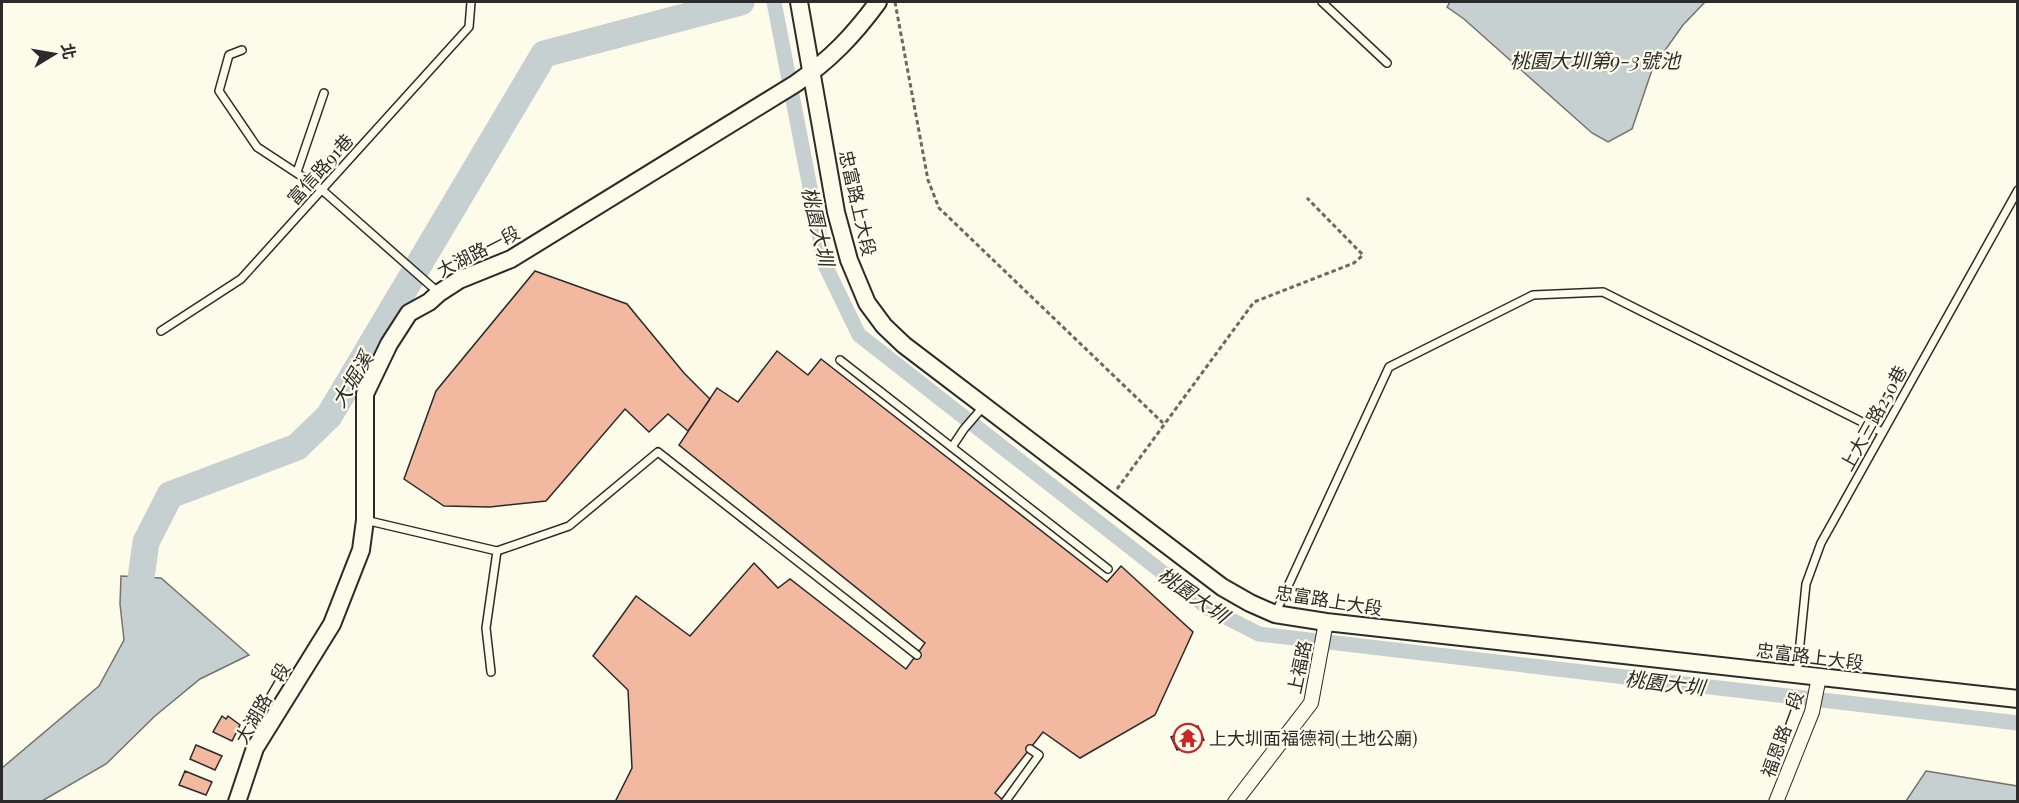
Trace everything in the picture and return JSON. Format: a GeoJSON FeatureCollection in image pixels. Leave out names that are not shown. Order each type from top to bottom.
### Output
{"type":"FeatureCollection","features":[{"type":"Feature","properties":{"kind":"street","name":"忠富路上大段"},"geometry":{"type":"LineString","coordinates":[[799,2],[836,212],[849,260],[867,303],[884,326],[904,345],[982,407],[1222,587],[1275,614],[1325,628],[1797,674],[1818,683],[2018,699]]}},
{"type":"Feature","properties":{"kind":"street","name":"大湖路一段"},"geometry":{"type":"LineString","coordinates":[[237,801],[255,748],[332,624],[361,550],[365,520],[365,394],[389,344],[409,313],[429,302],[459,280],[511,259],[795,84],[831,57],[856,31],[878,2]]}},
{"type":"Feature","properties":{"kind":"street","name":"上福路"},"geometry":{"type":"LineString","coordinates":[[1235,801],[1311,703],[1325,628]]}},
{"type":"Feature","properties":{"kind":"street","name":"福恩路一段"},"geometry":{"type":"LineString","coordinates":[[1776,801],[1812,712],[1818,683]]}},
{"type":"Feature","properties":{"kind":"lane","name":"富信路91巷"},"geometry":{"type":"LineString","coordinates":[[161,331],[241,279],[469,27],[471,2]]}},
{"type":"Feature","properties":{"kind":"lane"},"geometry":{"type":"LineString","coordinates":[[1322,2],[1387,63]]}},
{"type":"Feature","properties":{"kind":"lane"},"geometry":{"type":"LineString","coordinates":[[242,50],[229,55],[219,91],[257,147],[321,189],[439,293]]}},
{"type":"Feature","properties":{"kind":"lane"},"geometry":{"type":"LineString","coordinates":[[297,172],[324,93]]}},
{"type":"Feature","properties":{"kind":"lane","name":"上大三路250巷"},"geometry":{"type":"LineString","coordinates":[[1797,674],[1806,584],[1821,543],[2018,190]]}},
{"type":"Feature","properties":{"kind":"lane"},"geometry":{"type":"LineString","coordinates":[[1275,614],[1389,367],[1533,294],[1604,292],[1882,432]]}},
{"type":"Feature","properties":{"kind":"lane"},"geometry":{"type":"LineString","coordinates":[[840,360],[1108,569]]}},
{"type":"Feature","properties":{"kind":"lane"},"geometry":{"type":"LineString","coordinates":[[952,447],[982,407]]}},
{"type":"Feature","properties":{"kind":"lane"},"geometry":{"type":"LineString","coordinates":[[365,520],[497,551],[569,526],[658,452],[916,655]]}},
{"type":"Feature","properties":{"kind":"lane"},"geometry":{"type":"LineString","coordinates":[[491,672],[486,628],[497,551]]}},
{"type":"Feature","properties":{"kind":"lane"},"geometry":{"type":"LineString","coordinates":[[1005,801],[1039,756],[1030,749]]}},
{"type":"Feature","properties":{"kind":"path"},"geometry":{"type":"LineString","coordinates":[[896,2],[928,180],[939,208],[1163,423]]}},
{"type":"Feature","properties":{"kind":"path"},"geometry":{"type":"LineString","coordinates":[[1109,501],[1163,423],[1254,302],[1354,263],[1363,255],[1307,198]]}},
{"type":"Feature","properties":{"kind":"water","name":"桃園大圳第9-3號池"},"geometry":{"type":"Polygon","coordinates":[[[1450,2],[1705,2],[1683,25],[1653,67],[1632,129],[1608,142],[1592,133],[1464,19],[1447,7],[1450,2]]]}},
{"type":"Feature","properties":{"kind":"water"},"geometry":{"type":"Polygon","coordinates":[[[121,576],[161,578],[249,655],[200,679],[155,716],[106,764],[42,801],[2,801],[2,768],[99,686],[124,640],[120,604],[121,576]]]}},
{"type":"Feature","properties":{"kind":"water"},"geometry":{"type":"Polygon","coordinates":[[[1926,771],[2017,786],[2017,801],[1906,801],[1926,771]]]}},
{"type":"Feature","properties":{"kind":"building"},"geometry":{"type":"Polygon","coordinates":[[[535,271],[627,304],[684,373],[710,399],[688,431],[668,414],[649,432],[625,409],[546,501],[490,507],[444,506],[404,479],[436,391],[535,271]]]}},
{"type":"Feature","properties":{"kind":"building"},"geometry":{"type":"Polygon","coordinates":[[[777,351],[808,375],[821,359],[1107,582],[1121,566],[1193,632],[1155,715],[1080,758],[1043,732],[995,793],[1005,802],[615,802],[632,768],[628,690],[593,656],[636,596],[690,636],[754,563],[778,588],[790,579],[906,669],[925,643],[679,445],[717,388],[738,402],[777,351]]]}},
{"type":"Feature","properties":{"kind":"building"},"geometry":{"type":"Polygon","coordinates":[[[222,716],[226,719],[228,716],[240,725],[232,741],[213,732],[222,716]]]}},
{"type":"Feature","properties":{"kind":"building","name":"上大圳面福德祠(土地公廟)"},"geometry":{"type":"Polygon","coordinates":[[[1198,726],[1204,740],[1177,750],[1171,737],[1198,726]]]}},
{"type":"Feature","properties":{"kind":"building"},"geometry":{"type":"Polygon","coordinates":[[[196,745],[222,756],[215,770],[190,759],[196,745]]]}},
{"type":"Feature","properties":{"kind":"building"},"geometry":{"type":"Polygon","coordinates":[[[185,771],[212,782],[206,795],[179,785],[185,771]]]}},
{"type":"Feature","properties":{"kind":"waterway","name":"大堀溪"},"geometry":{"type":"LineString","coordinates":[[136,614],[146,542],[170,495],[297,447],[329,416],[544,54],[741,2]]}},
{"type":"Feature","properties":{"kind":"waterway","name":"桃園大圳"},"geometry":{"type":"LineString","coordinates":[[774,2],[825,265],[859,335],[1208,608],[1259,634],[2018,723]]}},
{"type":"Feature","properties":{"kind":"place","name":"上大圳面福德祠(土地公廟)"},"geometry":{"type":"Point","coordinates":[1188,738]}}]}
